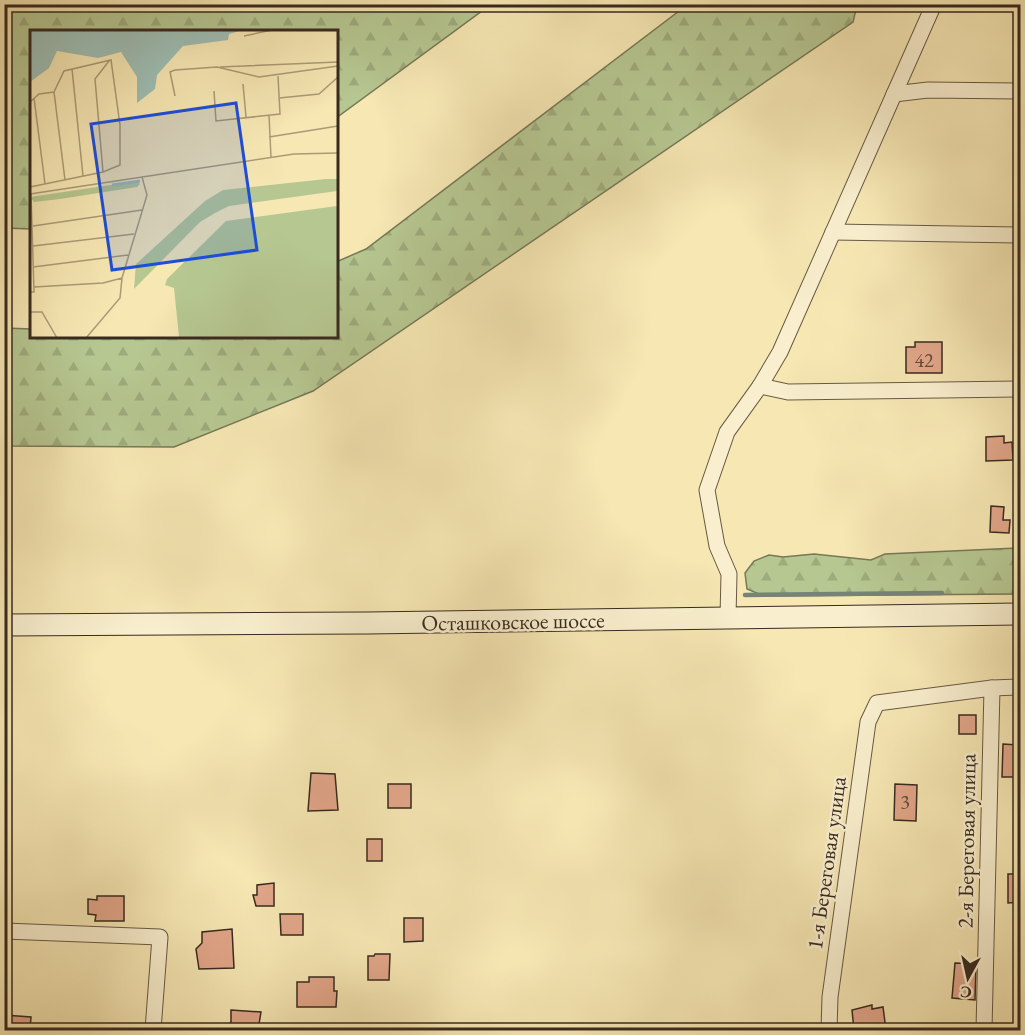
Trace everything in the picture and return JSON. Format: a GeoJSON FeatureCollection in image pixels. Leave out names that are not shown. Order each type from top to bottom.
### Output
{"type":"FeatureCollection","features":[{"type":"Feature","properties":{"kind":"main road","name":"Осташковское шоссе"},"geometry":{"type":"LineString","coordinates":[[4,625],[356,623],[1020,614]]}},
{"type":"Feature","properties":{"kind":"street"},"geometry":{"type":"LineString","coordinates":[[728,617],[729,574],[717,546],[707,490],[727,432],[760,386],[780,352],[934,4]]}},
{"type":"Feature","properties":{"kind":"street"},"geometry":{"type":"LineString","coordinates":[[894,94],[928,90],[1020,91]]}},
{"type":"Feature","properties":{"kind":"street"},"geometry":{"type":"LineString","coordinates":[[833,232],[1020,235]]}},
{"type":"Feature","properties":{"kind":"street"},"geometry":{"type":"LineString","coordinates":[[760,386],[788,392],[1020,389]]}},
{"type":"Feature","properties":{"kind":"street"},"geometry":{"type":"LineString","coordinates":[[992,688],[1020,687]]}},
{"type":"Feature","properties":{"kind":"street","name":"1-я Береговая улица"},"geometry":{"type":"LineString","coordinates":[[829,1030],[830,997],[867,734],[877,704],[992,688]]}},
{"type":"Feature","properties":{"kind":"street","name":"2-я Береговая улица"},"geometry":{"type":"LineString","coordinates":[[984,1030],[992,688]]}},
{"type":"Feature","properties":{"kind":"street"},"geometry":{"type":"LineString","coordinates":[[4,931],[160,937],[153,1030]]}},
{"type":"Feature","properties":{"kind":"green space"},"geometry":{"type":"Polygon","coordinates":[[[5,4],[490,4],[338,117],[338,30],[30,30],[30,229],[5,228],[5,4]]]}},
{"type":"Feature","properties":{"kind":"green space"},"geometry":{"type":"Polygon","coordinates":[[[687,5],[857,5],[853,22],[313,391],[174,447],[5,446],[5,328],[30,329],[30,338],[338,338],[338,261],[366,249],[687,5]]]}},
{"type":"Feature","properties":{"kind":"green space"},"geometry":{"type":"Polygon","coordinates":[[[1020,548],[1020,594],[764,596],[747,589],[745,573],[754,561],[769,555],[783,557],[814,554],[871,560],[885,554],[1020,548]]]}},
{"type":"Feature","properties":{"kind":"building"},"geometry":{"type":"Polygon","coordinates":[[[915,342],[942,342],[942,373],[906,373],[906,347],[915,347],[915,342]]]}},
{"type":"Feature","properties":{"kind":"building"},"geometry":{"type":"Polygon","coordinates":[[[1004,436],[1004,443],[1012,442],[1013,460],[986,461],[986,437],[1004,436]]]}},
{"type":"Feature","properties":{"kind":"building"},"geometry":{"type":"Polygon","coordinates":[[[991,506],[1004,507],[1003,520],[1010,520],[1009,533],[990,532],[991,506]]]}},
{"type":"Feature","properties":{"kind":"building"},"geometry":{"type":"Polygon","coordinates":[[[959,715],[976,715],[976,734],[959,734],[959,715]]]}},
{"type":"Feature","properties":{"kind":"building"},"geometry":{"type":"Polygon","coordinates":[[[1003,744],[1020,745],[1020,777],[1002,777],[1003,744]]]}},
{"type":"Feature","properties":{"kind":"building"},"geometry":{"type":"Polygon","coordinates":[[[311,773],[335,774],[338,810],[308,811],[311,773]]]}},
{"type":"Feature","properties":{"kind":"building"},"geometry":{"type":"Polygon","coordinates":[[[388,784],[411,784],[411,808],[388,808],[388,784]]]}},
{"type":"Feature","properties":{"kind":"building"},"geometry":{"type":"Polygon","coordinates":[[[895,784],[917,785],[916,821],[894,820],[895,784]]]}},
{"type":"Feature","properties":{"kind":"building"},"geometry":{"type":"Polygon","coordinates":[[[367,839],[382,839],[382,861],[367,861],[367,839]]]}},
{"type":"Feature","properties":{"kind":"building"},"geometry":{"type":"Polygon","coordinates":[[[1008,874],[1020,874],[1020,902],[1008,903],[1008,874]]]}},
{"type":"Feature","properties":{"kind":"building"},"geometry":{"type":"Polygon","coordinates":[[[274,883],[274,906],[256,906],[253,895],[257,895],[257,885],[274,883]]]}},
{"type":"Feature","properties":{"kind":"building"},"geometry":{"type":"Polygon","coordinates":[[[97,896],[124,896],[124,921],[95,921],[96,915],[88,914],[88,899],[97,900],[97,896]]]}},
{"type":"Feature","properties":{"kind":"building"},"geometry":{"type":"Polygon","coordinates":[[[280,914],[303,914],[303,935],[281,935],[280,914]]]}},
{"type":"Feature","properties":{"kind":"building"},"geometry":{"type":"Polygon","coordinates":[[[404,918],[423,918],[423,941],[404,942],[404,918]]]}},
{"type":"Feature","properties":{"kind":"building"},"geometry":{"type":"Polygon","coordinates":[[[232,929],[234,968],[199,969],[196,949],[202,943],[202,932],[232,929]]]}},
{"type":"Feature","properties":{"kind":"building"},"geometry":{"type":"Polygon","coordinates":[[[390,954],[389,980],[368,980],[368,956],[390,954]]]}},
{"type":"Feature","properties":{"kind":"building"},"geometry":{"type":"Polygon","coordinates":[[[955,963],[976,964],[975,1000],[952,998],[955,963]]]}},
{"type":"Feature","properties":{"kind":"building"},"geometry":{"type":"Polygon","coordinates":[[[309,977],[334,977],[334,991],[337,991],[336,1007],[297,1007],[297,982],[309,982],[309,977]]]}},
{"type":"Feature","properties":{"kind":"building"},"geometry":{"type":"Polygon","coordinates":[[[872,1005],[872,1009],[883,1007],[886,1030],[854,1030],[852,1010],[872,1005]]]}},
{"type":"Feature","properties":{"kind":"building"},"geometry":{"type":"Polygon","coordinates":[[[231,1010],[261,1012],[258,1030],[224,1030],[231,1022],[231,1010]]]}},
{"type":"Feature","properties":{"kind":"building"},"geometry":{"type":"Polygon","coordinates":[[[4,1015],[31,1017],[30,1030],[4,1030],[4,1015]]]}},
{"type":"Feature","properties":{"kind":"waterway"},"geometry":{"type":"LineString","coordinates":[[745,595],[942,593]]}}]}
